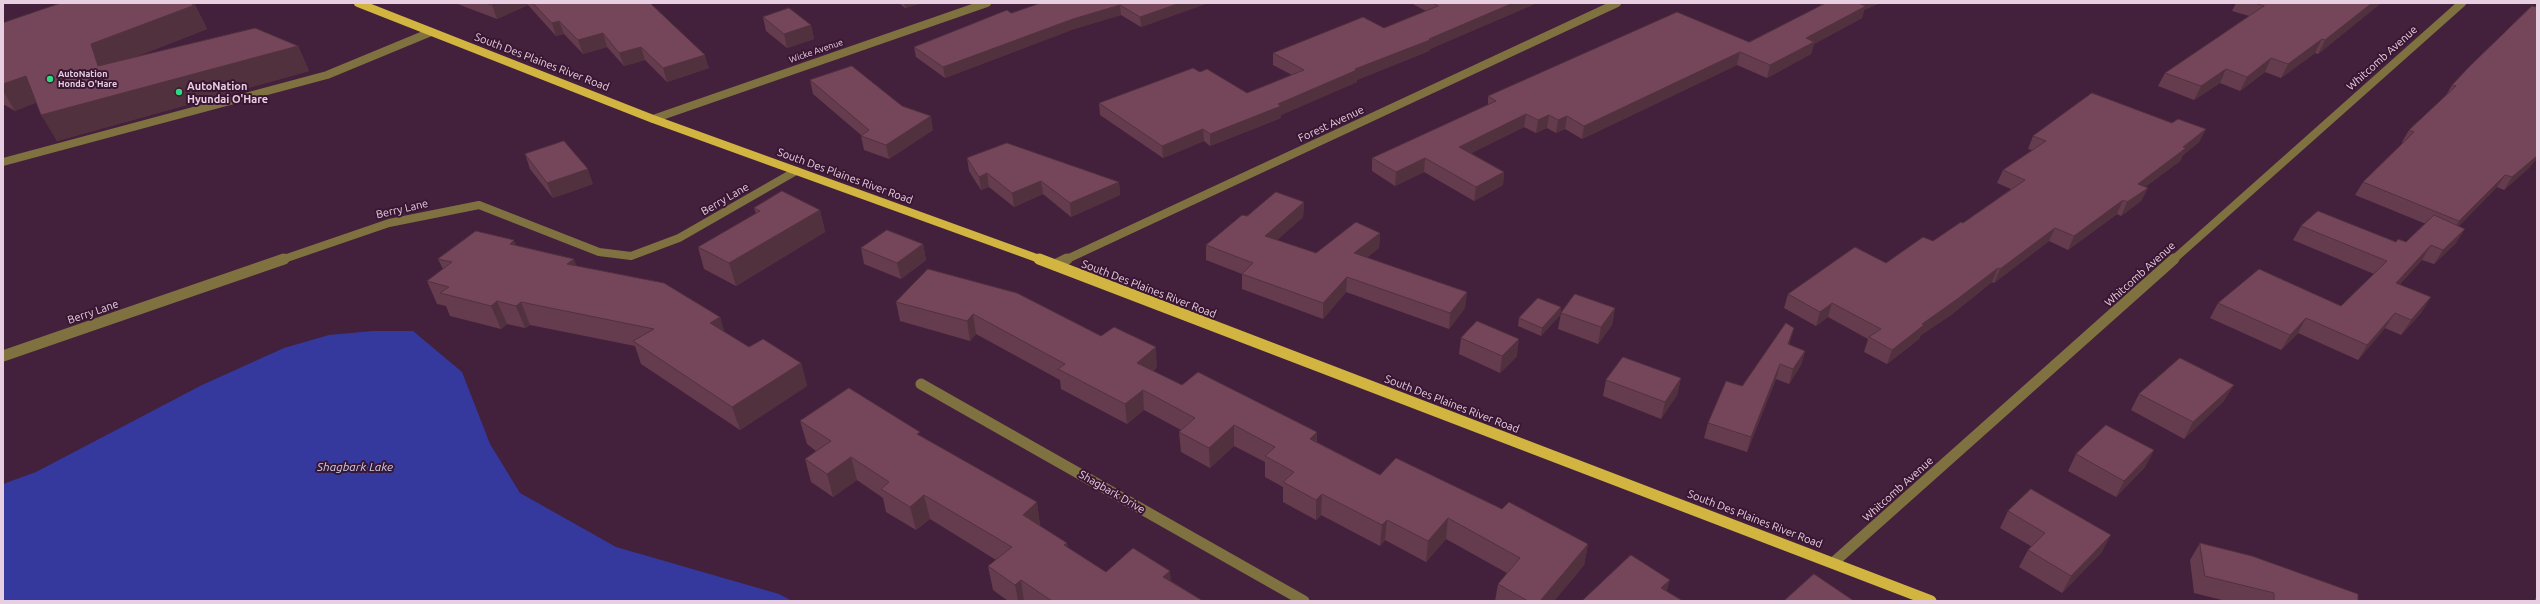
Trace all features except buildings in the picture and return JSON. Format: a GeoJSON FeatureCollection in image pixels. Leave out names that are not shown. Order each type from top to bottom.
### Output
{"type":"FeatureCollection","features":[{"type":"Feature","properties":{"kind":"main road","name":"South Des Plaines River Road"},"geometry":{"type":"LineString","coordinates":[[358,3],[653,119],[1054,265],[1834,562],[1931,601]]}},
{"type":"Feature","properties":{"kind":"street","name":"Wicke Avenue"},"geometry":{"type":"LineString","coordinates":[[653,119],[987,3]]}},
{"type":"Feature","properties":{"kind":"street","name":"Forest Avenue"},"geometry":{"type":"LineString","coordinates":[[1054,265],[1617,3]]}},
{"type":"Feature","properties":{"kind":"street","name":"Whitcomb Avenue"},"geometry":{"type":"LineString","coordinates":[[1834,562],[2462,3]]}},
{"type":"Feature","properties":{"kind":"street"},"geometry":{"type":"LineString","coordinates":[[3,162],[327,75],[370,59],[431,32]]}},
{"type":"Feature","properties":{"kind":"street","name":"Berry Lane"},"geometry":{"type":"LineString","coordinates":[[3,356],[389,223],[479,205],[599,252],[631,256],[680,238],[796,172]]}},
{"type":"Feature","properties":{"kind":"street","name":"Shagbark Drive"},"geometry":{"type":"LineString","coordinates":[[921,384],[1304,601]]}},
{"type":"Feature","properties":{"kind":"water","name":"Shagbark Lake"},"geometry":{"type":"Polygon","coordinates":[[[373,331],[413,331],[462,372],[490,444],[520,493],[616,547],[779,594],[792,601],[3,601],[3,484],[36,472],[202,385],[284,348],[329,335],[373,331]]]}},
{"type":"Feature","properties":{"kind":"place","name":"AutoNation Honda O'Hare"},"geometry":{"type":"Point","coordinates":[50,79]}},
{"type":"Feature","properties":{"kind":"place","name":"AutoNation Hyundai O'Hare"},"geometry":{"type":"Point","coordinates":[179,92]}}]}
